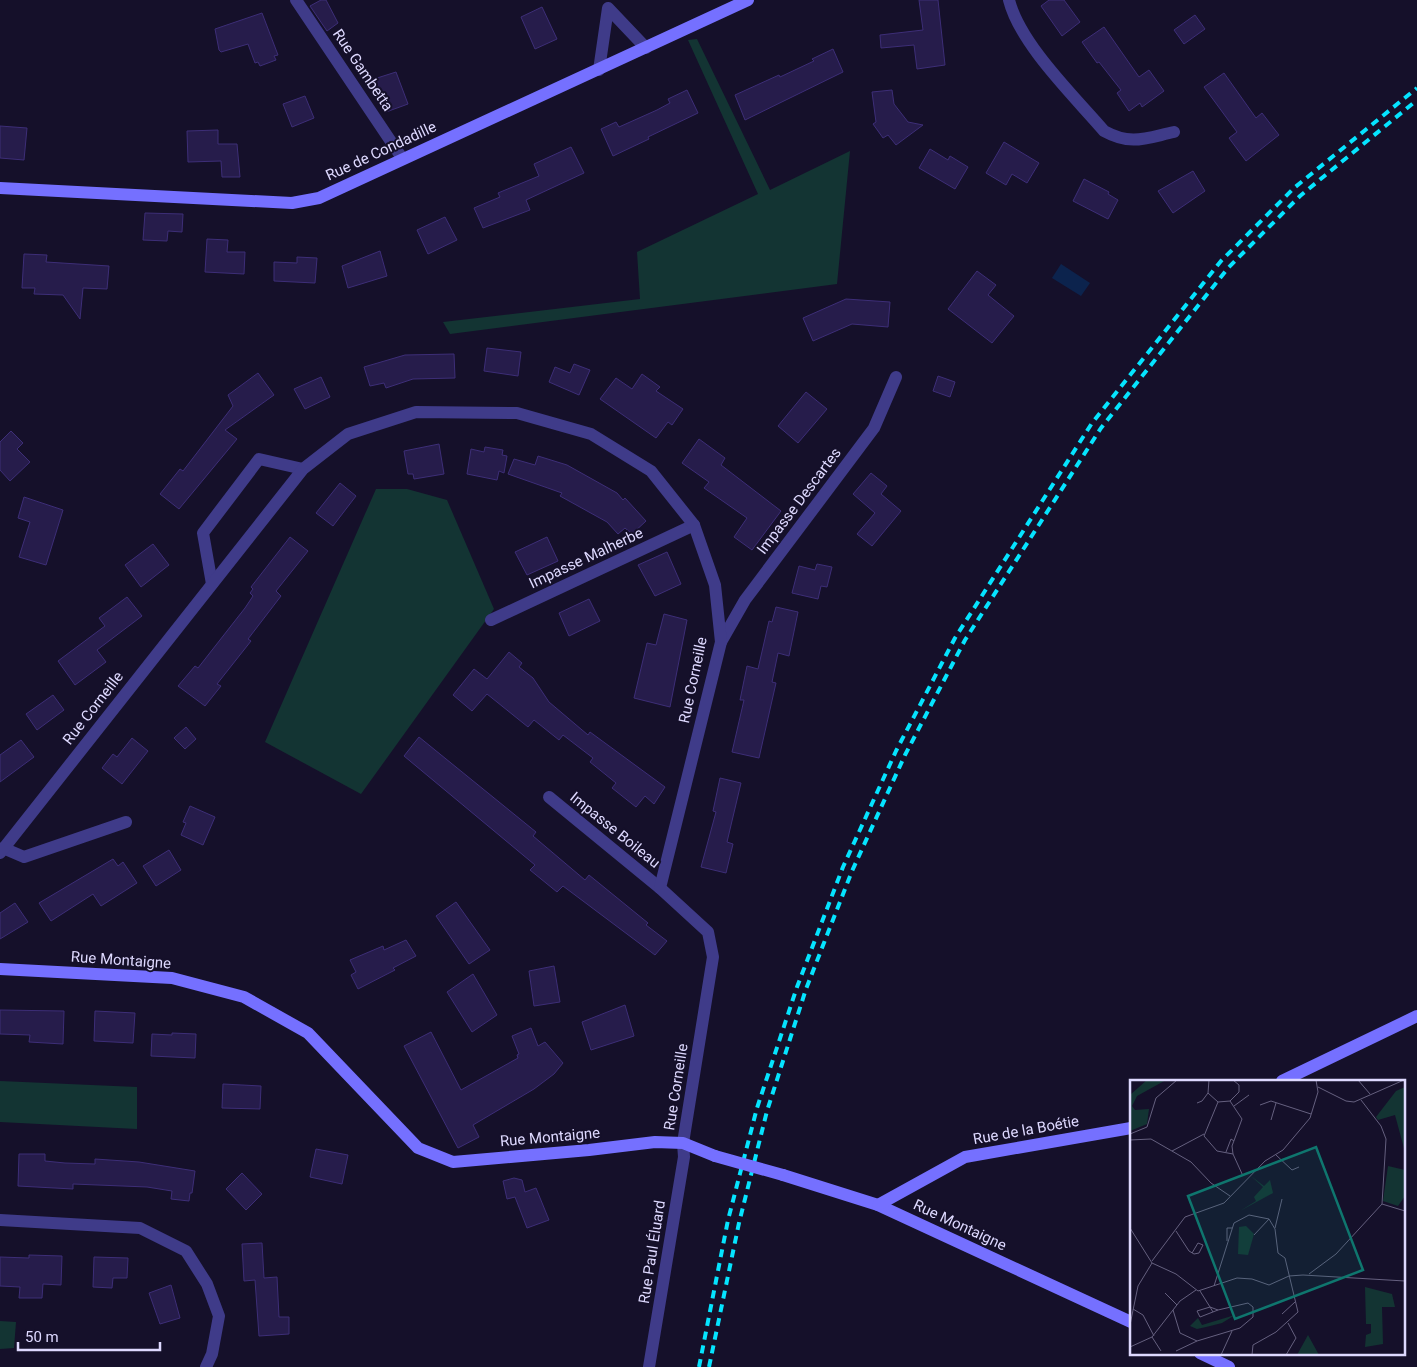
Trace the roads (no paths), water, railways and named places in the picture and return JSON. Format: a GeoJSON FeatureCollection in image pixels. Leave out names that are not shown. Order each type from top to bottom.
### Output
{"type":"FeatureCollection","features":[{"type":"Feature","properties":{"kind":"street","name":"Rue Gambetta"},"geometry":{"type":"LineString","coordinates":[[296,0],[402,158]]}},
{"type":"Feature","properties":{"kind":"street","name":"Rue de Condadille"},"geometry":{"type":"LineString","coordinates":[[0,188],[292,203],[319,198],[402,158],[599,70],[748,0]]}},
{"type":"Feature","properties":{"kind":"street"},"geometry":{"type":"LineString","coordinates":[[1009,0],[1012,14],[1032,46],[1104,131],[1119,139],[1133,140],[1174,132]]}},
{"type":"Feature","properties":{"kind":"street"},"geometry":{"type":"LineString","coordinates":[[608,4],[646,48]]}},
{"type":"Feature","properties":{"kind":"street"},"geometry":{"type":"LineString","coordinates":[[599,70],[608,4]]}},
{"type":"Feature","properties":{"kind":"street","name":"Impasse Descartes"},"geometry":{"type":"LineString","coordinates":[[721,642],[745,600],[874,428],[896,376]]}},
{"type":"Feature","properties":{"kind":"street","name":"Rue Corneille"},"geometry":{"type":"LineString","coordinates":[[2,851],[304,469],[348,434],[416,412],[517,413],[591,434],[651,471],[694,525],[715,585],[721,642],[660,888],[708,932],[713,957],[683,1143]]}},
{"type":"Feature","properties":{"kind":"street"},"geometry":{"type":"LineString","coordinates":[[212,584],[203,533],[259,459],[304,469]]}},
{"type":"Feature","properties":{"kind":"street","name":"Impasse Malherbe"},"geometry":{"type":"LineString","coordinates":[[491,620],[694,525]]}},
{"type":"Feature","properties":{"kind":"street","name":"Impasse Boileau"},"geometry":{"type":"LineString","coordinates":[[549,797],[660,888]]}},
{"type":"Feature","properties":{"kind":"street"},"geometry":{"type":"LineString","coordinates":[[2,851],[24,857],[126,822]]}},
{"type":"Feature","properties":{"kind":"street","name":"Rue Montaigne"},"geometry":{"type":"LineString","coordinates":[[0,969],[172,978],[244,997],[308,1033],[418,1148],[453,1162],[655,1142],[683,1143],[715,1156],[878,1205],[1130,1322]]}},
{"type":"Feature","properties":{"kind":"street"},"geometry":{"type":"LineString","coordinates":[[1284,1080],[1417,1016]]}},
{"type":"Feature","properties":{"kind":"street","name":"Rue de la Boétie"},"geometry":{"type":"LineString","coordinates":[[878,1205],[964,1157],[1130,1128]]}},
{"type":"Feature","properties":{"kind":"street","name":"Rue Paul Éluard"},"geometry":{"type":"LineString","coordinates":[[649,1367],[683,1164],[683,1143]]}},
{"type":"Feature","properties":{"kind":"street"},"geometry":{"type":"LineString","coordinates":[[0,1220],[140,1228],[186,1251],[207,1284],[219,1316],[212,1354],[206,1367]]}},
{"type":"Feature","properties":{"kind":"street"},"geometry":{"type":"LineString","coordinates":[[1202,1354],[1230,1367]]}},
{"type":"Feature","properties":{"kind":"water"},"geometry":{"type":"Polygon","coordinates":[[[1061,264],[1090,283],[1081,296],[1052,278],[1061,264]]]}},
{"type":"Feature","properties":{"kind":"railway"},"geometry":{"type":"LineString","coordinates":[[699,1367],[728,1220],[757,1108],[797,987],[843,867],[896,751],[955,638],[1092,423],[1221,261],[1294,188],[1417,88]]}},
{"type":"Feature","properties":{"kind":"railway"},"geometry":{"type":"LineString","coordinates":[[709,1367],[739,1223],[767,1111],[806,989],[852,871],[905,755],[965,640],[1101,428],[1228,268],[1300,196],[1417,100]]}}]}
